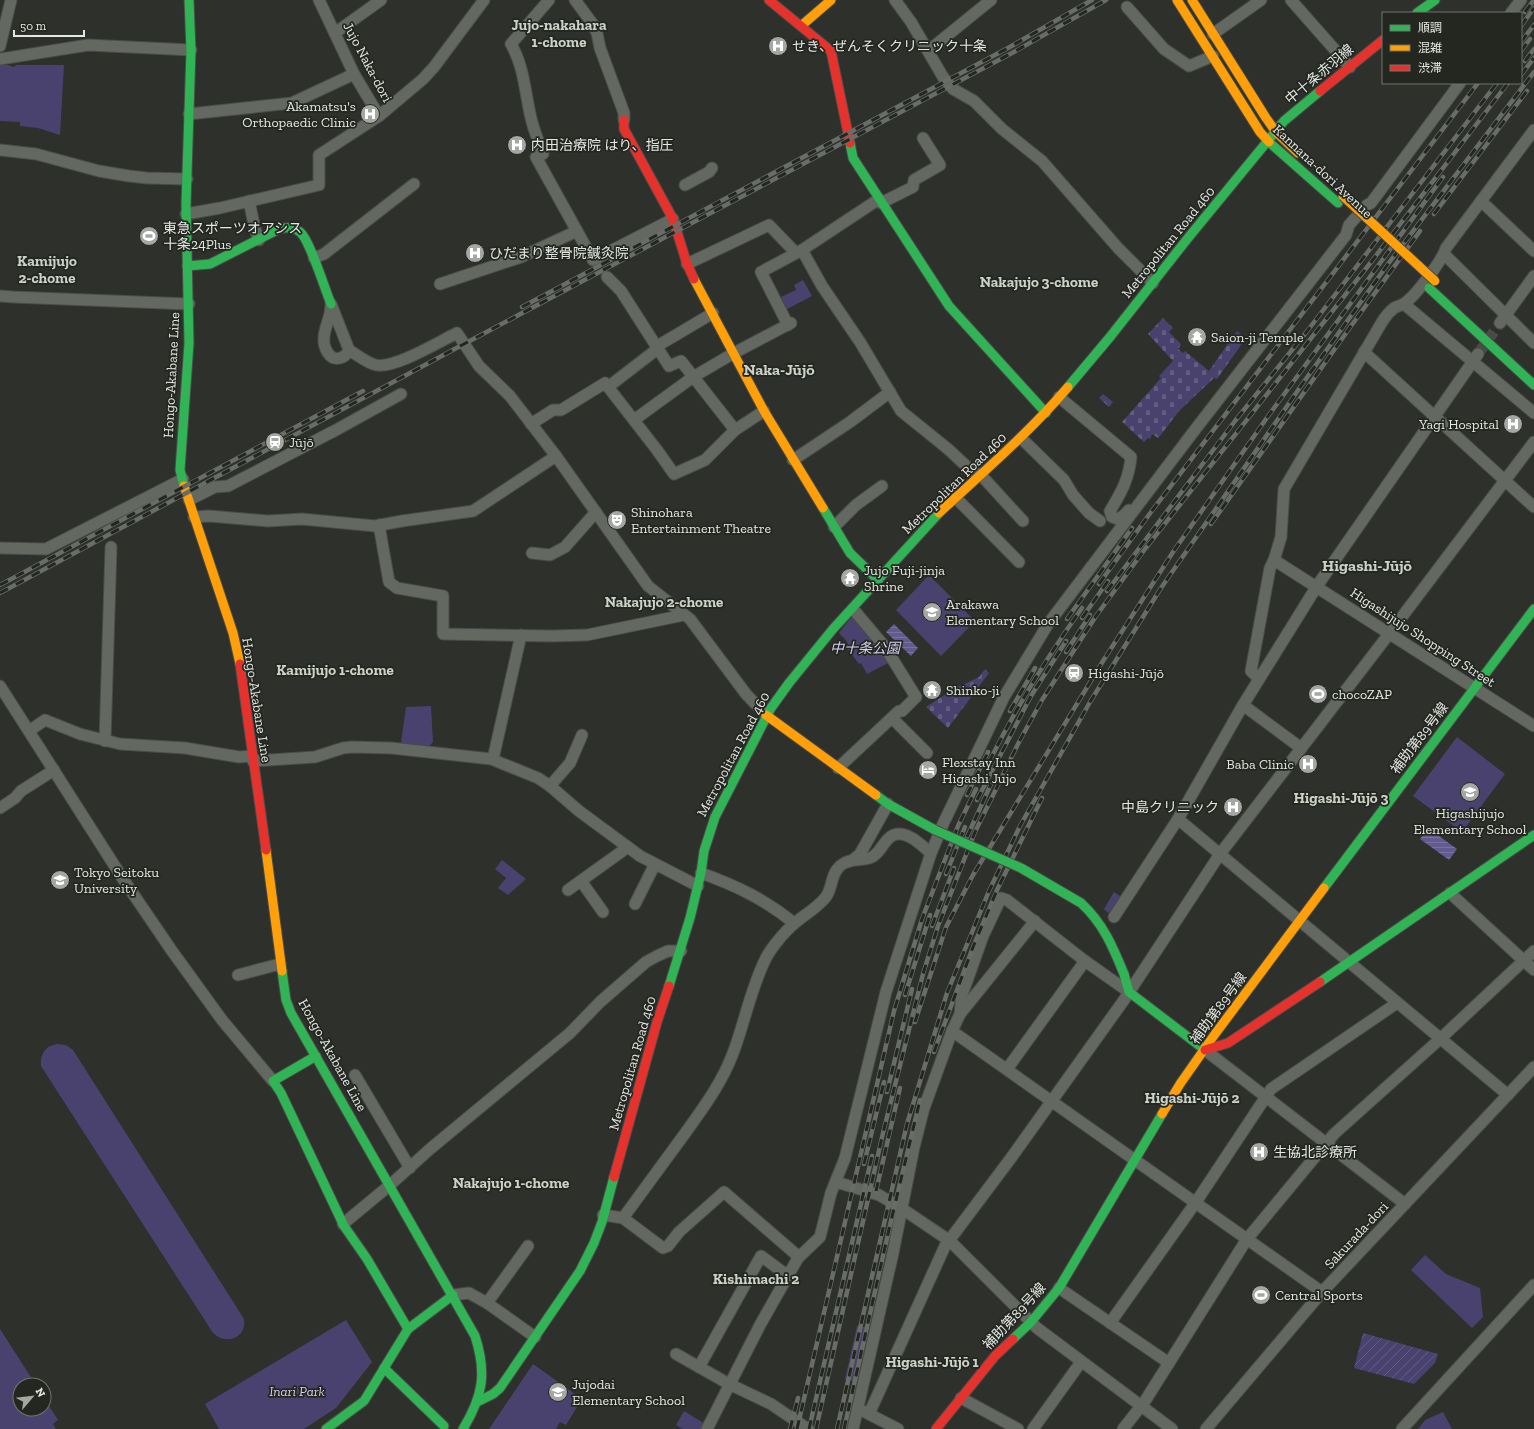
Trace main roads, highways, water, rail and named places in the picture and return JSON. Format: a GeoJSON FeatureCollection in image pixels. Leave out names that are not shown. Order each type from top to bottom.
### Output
{"type":"FeatureCollection","features":[{"type":"Feature","properties":{"kind":"main road","name":"Hongo-Akabane Line"},"geometry":{"type":"LineString","coordinates":[[189,0],[192,50],[186,179],[189,359],[180,464],[194,517],[237,648],[280,964],[288,1007],[472,1327],[479,1345],[483,1373],[479,1401],[463,1429]]}},
{"type":"Feature","properties":{"kind":"main road"},"geometry":{"type":"LineString","coordinates":[[769,0],[831,51],[852,156],[949,306],[1046,412]]}},
{"type":"Feature","properties":{"kind":"main road"},"geometry":{"type":"LineString","coordinates":[[801,26],[831,0]]}},
{"type":"Feature","properties":{"kind":"main road","name":"Kannana-dori Avenue"},"geometry":{"type":"LineString","coordinates":[[1177,0],[1260,132],[1268,141],[1341,200]]}},
{"type":"Feature","properties":{"kind":"main road","name":"Kannana-dori Avenue"},"geometry":{"type":"LineString","coordinates":[[1192,0],[1276,132],[1307,162]]}},
{"type":"Feature","properties":{"kind":"main road"},"geometry":{"type":"LineString","coordinates":[[1418,12],[1435,0]]}},
{"type":"Feature","properties":{"kind":"main road","name":"中十条赤羽線"},"geometry":{"type":"LineString","coordinates":[[1276,132],[1284,121],[1382,41]]}},
{"type":"Feature","properties":{"kind":"main road"},"geometry":{"type":"LineString","coordinates":[[624,120],[624,129],[673,219],[687,264],[764,411],[850,553],[878,580]]}},
{"type":"Feature","properties":{"kind":"main road","name":"Metropolitan Road 460"},"geometry":{"type":"LineString","coordinates":[[479,1401],[493,1394],[500,1388],[588,1257],[594,1243],[604,1215],[657,1022],[681,951],[701,874],[704,851],[715,817],[766,716],[793,678],[833,629],[853,609],[926,526],[955,497],[1021,438],[1046,412],[1106,342],[1276,132]]}},
{"type":"Feature","properties":{"kind":"main road"},"geometry":{"type":"LineString","coordinates":[[1328,181],[1341,200],[1432,285],[1534,385]]}},
{"type":"Feature","properties":{"kind":"main road"},"geometry":{"type":"LineString","coordinates":[[187,266],[210,264],[285,227],[295,229],[304,235],[306,239],[330,304]]}},
{"type":"Feature","properties":{"kind":"main road"},"geometry":{"type":"LineString","coordinates":[[1432,285],[1534,373]]}},
{"type":"Feature","properties":{"kind":"main road","name":"補助第89号線"},"geometry":{"type":"LineString","coordinates":[[936,1429],[995,1356],[1031,1322],[1059,1288],[1180,1084],[1205,1050],[1214,1034],[1534,609]]}},
{"type":"Feature","properties":{"kind":"main road"},"geometry":{"type":"LineString","coordinates":[[766,716],[888,804],[935,830],[1021,868],[1090,910],[1103,927],[1124,974],[1129,992],[1205,1050],[1228,1043],[1350,962],[1534,835]]}},
{"type":"Feature","properties":{"kind":"main road"},"geometry":{"type":"LineString","coordinates":[[316,1056],[273,1081],[281,1093],[343,1224],[367,1259],[408,1329]]}},
{"type":"Feature","properties":{"kind":"main road"},"geometry":{"type":"LineString","coordinates":[[326,1429],[364,1401],[408,1329],[453,1295]]}},
{"type":"Feature","properties":{"kind":"main road"},"geometry":{"type":"LineString","coordinates":[[384,1368],[444,1426]]}},
{"type":"Feature","properties":{"kind":"tunnel"},"geometry":{"type":"LineString","coordinates":[[1478,354],[1500,323]]}},
{"type":"Feature","properties":{"kind":"railway"},"geometry":{"type":"LineString","coordinates":[[522,307],[1008,48],[1092,0]]}},
{"type":"Feature","properties":{"kind":"railway"},"geometry":{"type":"LineString","coordinates":[[0,593],[464,344],[1012,53],[1106,0]]}},
{"type":"Feature","properties":{"kind":"railway"},"geometry":{"type":"LineString","coordinates":[[1525,12],[1534,0]]}},
{"type":"Feature","properties":{"kind":"railway"},"geometry":{"type":"LineString","coordinates":[[1522,25],[1534,8]]}},
{"type":"Feature","properties":{"kind":"railway"},"geometry":{"type":"LineString","coordinates":[[1522,41],[1534,25]]}},
{"type":"Feature","properties":{"kind":"railway"},"geometry":{"type":"LineString","coordinates":[[1522,50],[1530,39]]}},
{"type":"Feature","properties":{"kind":"railway"},"geometry":{"type":"LineString","coordinates":[[1525,61],[1534,49]]}},
{"type":"Feature","properties":{"kind":"railway"},"geometry":{"type":"LineString","coordinates":[[1522,74],[1534,58]]}},
{"type":"Feature","properties":{"kind":"railway"},"geometry":{"type":"LineString","coordinates":[[837,1429],[907,1124],[947,993],[989,891],[1020,826],[1090,702],[1161,588],[1303,383],[1388,264],[1534,72]]}},
{"type":"Feature","properties":{"kind":"railway"},"geometry":{"type":"LineString","coordinates":[[1099,584],[1151,512],[1477,84]]}},
{"type":"Feature","properties":{"kind":"railway"},"geometry":{"type":"LineString","coordinates":[[1107,591],[1235,421],[1308,330],[1496,84]]}},
{"type":"Feature","properties":{"kind":"railway"},"geometry":{"type":"LineString","coordinates":[[816,1429],[883,1133],[923,974],[938,926],[975,832],[1019,742],[1042,700],[1096,616],[1145,549],[1375,257],[1507,84]]}},
{"type":"Feature","properties":{"kind":"railway"},"geometry":{"type":"LineString","coordinates":[[1434,214],[1527,91]]}},
{"type":"Feature","properties":{"kind":"railway"},"geometry":{"type":"LineString","coordinates":[[915,1022],[946,927],[973,875],[1103,661],[1173,552],[1266,419],[1443,177]]}},
{"type":"Feature","properties":{"kind":"railway"},"geometry":{"type":"LineString","coordinates":[[1211,524],[1420,231]]}},
{"type":"Feature","properties":{"kind":"railway"},"geometry":{"type":"LineString","coordinates":[[0,585],[363,391]]}},
{"type":"Feature","properties":{"kind":"railway"},"geometry":{"type":"LineString","coordinates":[[1067,619],[1132,528]]}},
{"type":"Feature","properties":{"kind":"railway"},"geometry":{"type":"LineString","coordinates":[[1082,618],[1108,581]]}},
{"type":"Feature","properties":{"kind":"railway"},"geometry":{"type":"LineString","coordinates":[[989,762],[1032,683],[1082,608]]}},
{"type":"Feature","properties":{"kind":"railway"},"geometry":{"type":"LineString","coordinates":[[1066,652],[1090,615]]}},
{"type":"Feature","properties":{"kind":"railway"},"geometry":{"type":"LineString","coordinates":[[977,800],[1031,696],[1066,641]]}},
{"type":"Feature","properties":{"kind":"railway"},"geometry":{"type":"LineString","coordinates":[[1010,711],[1035,668]]}},
{"type":"Feature","properties":{"kind":"railway"},"geometry":{"type":"LineString","coordinates":[[967,795],[988,752]]}},
{"type":"Feature","properties":{"kind":"railway"},"geometry":{"type":"LineString","coordinates":[[967,837],[991,784]]}},
{"type":"Feature","properties":{"kind":"railway"},"geometry":{"type":"LineString","coordinates":[[797,1429],[894,1011],[922,919],[958,826],[976,789]]}},
{"type":"Feature","properties":{"kind":"railway"},"geometry":{"type":"LineString","coordinates":[[934,1052],[973,947],[997,890],[1042,798]]}},
{"type":"Feature","properties":{"kind":"railway"},"geometry":{"type":"LineString","coordinates":[[946,874],[965,827]]}},
{"type":"Feature","properties":{"kind":"railway"},"geometry":{"type":"LineString","coordinates":[[932,926],[954,868]]}},
{"type":"Feature","properties":{"kind":"railway"},"geometry":{"type":"LineString","coordinates":[[905,995],[930,915]]}},
{"type":"Feature","properties":{"kind":"railway"},"geometry":{"type":"LineString","coordinates":[[887,1092],[912,989]]}},
{"type":"Feature","properties":{"kind":"railway"},"geometry":{"type":"LineString","coordinates":[[864,1164],[884,1082]]}},
{"type":"Feature","properties":{"kind":"railway"},"geometry":{"type":"LineString","coordinates":[[876,1191],[900,1088]]}},
{"type":"Feature","properties":{"kind":"railway"},"geometry":{"type":"LineString","coordinates":[[844,1429],[920,1100]]}},
{"type":"Feature","properties":{"kind":"railway"},"geometry":{"type":"LineString","coordinates":[[809,1429],[872,1156]]}},
{"type":"Feature","properties":{"kind":"railway"},"geometry":{"type":"LineString","coordinates":[[790,1429],[798,1398]]}},
{"type":"Feature","properties":{"kind":"place","name":"せき、ぜんそくクリニック十条"},"geometry":{"type":"Point","coordinates":[778,46]}},
{"type":"Feature","properties":{"kind":"place","name":"Akamatsu's Orthopaedic Clinic"},"geometry":{"type":"Point","coordinates":[370,114]}},
{"type":"Feature","properties":{"kind":"place","name":"内田治療院 はり、指圧"},"geometry":{"type":"Point","coordinates":[517,145]}},
{"type":"Feature","properties":{"kind":"place","name":"東急スポーツオアシス 十条24Plus"},"geometry":{"type":"Point","coordinates":[149,236]}},
{"type":"Feature","properties":{"kind":"place","name":"ひだまり整骨院鍼灸院"},"geometry":{"type":"Point","coordinates":[475,253]}},
{"type":"Feature","properties":{"kind":"place","name":"Saion-ji Temple"},"geometry":{"type":"Point","coordinates":[1197,337]}},
{"type":"Feature","properties":{"kind":"place","name":"Yagi Hospital"},"geometry":{"type":"Point","coordinates":[1513,424]}},
{"type":"Feature","properties":{"kind":"place","name":"Jūjō"},"geometry":{"type":"Point","coordinates":[275,442]}},
{"type":"Feature","properties":{"kind":"place","name":"Shinohara Entertainment Theatre"},"geometry":{"type":"Point","coordinates":[617,520]}},
{"type":"Feature","properties":{"kind":"place","name":"Jujo Fuji-jinja Shrine"},"geometry":{"type":"Point","coordinates":[850,578]}},
{"type":"Feature","properties":{"kind":"place","name":"Arakawa Elementary School"},"geometry":{"type":"Point","coordinates":[932,612]}},
{"type":"Feature","properties":{"kind":"place","name":"Higashi-Jūjō"},"geometry":{"type":"Point","coordinates":[1074,673]}},
{"type":"Feature","properties":{"kind":"place","name":"Shinko-ji"},"geometry":{"type":"Point","coordinates":[932,690]}},
{"type":"Feature","properties":{"kind":"place","name":"chocoZAP"},"geometry":{"type":"Point","coordinates":[1318,694]}},
{"type":"Feature","properties":{"kind":"place","name":"Baba Clinic"},"geometry":{"type":"Point","coordinates":[1308,764]}},
{"type":"Feature","properties":{"kind":"place","name":"Flexstay Inn Higashi Jujo"},"geometry":{"type":"Point","coordinates":[928,770]}},
{"type":"Feature","properties":{"kind":"place","name":"Higashijujo Elementary School"},"geometry":{"type":"Point","coordinates":[1470,792]}},
{"type":"Feature","properties":{"kind":"place","name":"中島クリニック"},"geometry":{"type":"Point","coordinates":[1233,807]}},
{"type":"Feature","properties":{"kind":"place","name":"Tokyo Seitoku University"},"geometry":{"type":"Point","coordinates":[60,880]}},
{"type":"Feature","properties":{"kind":"place","name":"生協北診療所"},"geometry":{"type":"Point","coordinates":[1259,1152]}},
{"type":"Feature","properties":{"kind":"place","name":"Central Sports"},"geometry":{"type":"Point","coordinates":[1261,1295]}},
{"type":"Feature","properties":{"kind":"place","name":"Jujodai Elementary School"},"geometry":{"type":"Point","coordinates":[558,1392]}},
{"type":"Feature","properties":{"kind":"district","name":"Jujo-nakahara 1-chome"},"geometry":{"type":"Point","coordinates":[559,34]}},
{"type":"Feature","properties":{"kind":"district","name":"Kamijujo 2-chome"},"geometry":{"type":"Point","coordinates":[47,270]}},
{"type":"Feature","properties":{"kind":"district","name":"Nakajujo 3-chome"},"geometry":{"type":"Point","coordinates":[1039,282]}},
{"type":"Feature","properties":{"kind":"district","name":"Naka-Jūjō"},"geometry":{"type":"Point","coordinates":[779,369]}},
{"type":"Feature","properties":{"kind":"district","name":"Higashi-Jūjō"},"geometry":{"type":"Point","coordinates":[1367,565]}},
{"type":"Feature","properties":{"kind":"district","name":"Nakajujo 2-chome"},"geometry":{"type":"Point","coordinates":[664,602]}},
{"type":"Feature","properties":{"kind":"district","name":"Kamijujo 1-chome"},"geometry":{"type":"Point","coordinates":[335,670]}},
{"type":"Feature","properties":{"kind":"district","name":"Higashi-Jūjō 3"},"geometry":{"type":"Point","coordinates":[1341,798]}},
{"type":"Feature","properties":{"kind":"district","name":"Higashi-Jūjō 2"},"geometry":{"type":"Point","coordinates":[1192,1098]}},
{"type":"Feature","properties":{"kind":"district","name":"Nakajujo 1-chome"},"geometry":{"type":"Point","coordinates":[511,1183]}},
{"type":"Feature","properties":{"kind":"district","name":"Kishimachi 2"},"geometry":{"type":"Point","coordinates":[756,1279]}},
{"type":"Feature","properties":{"kind":"district","name":"Higashi-Jūjō 1"},"geometry":{"type":"Point","coordinates":[932,1362]}},
{"type":"Feature","properties":{"kind":"park label","name":"中十条公園"},"geometry":{"type":"Point","coordinates":[865,648]}},
{"type":"Feature","properties":{"kind":"park label","name":"Inari Park"},"geometry":{"type":"Point","coordinates":[297,1391]}}]}
